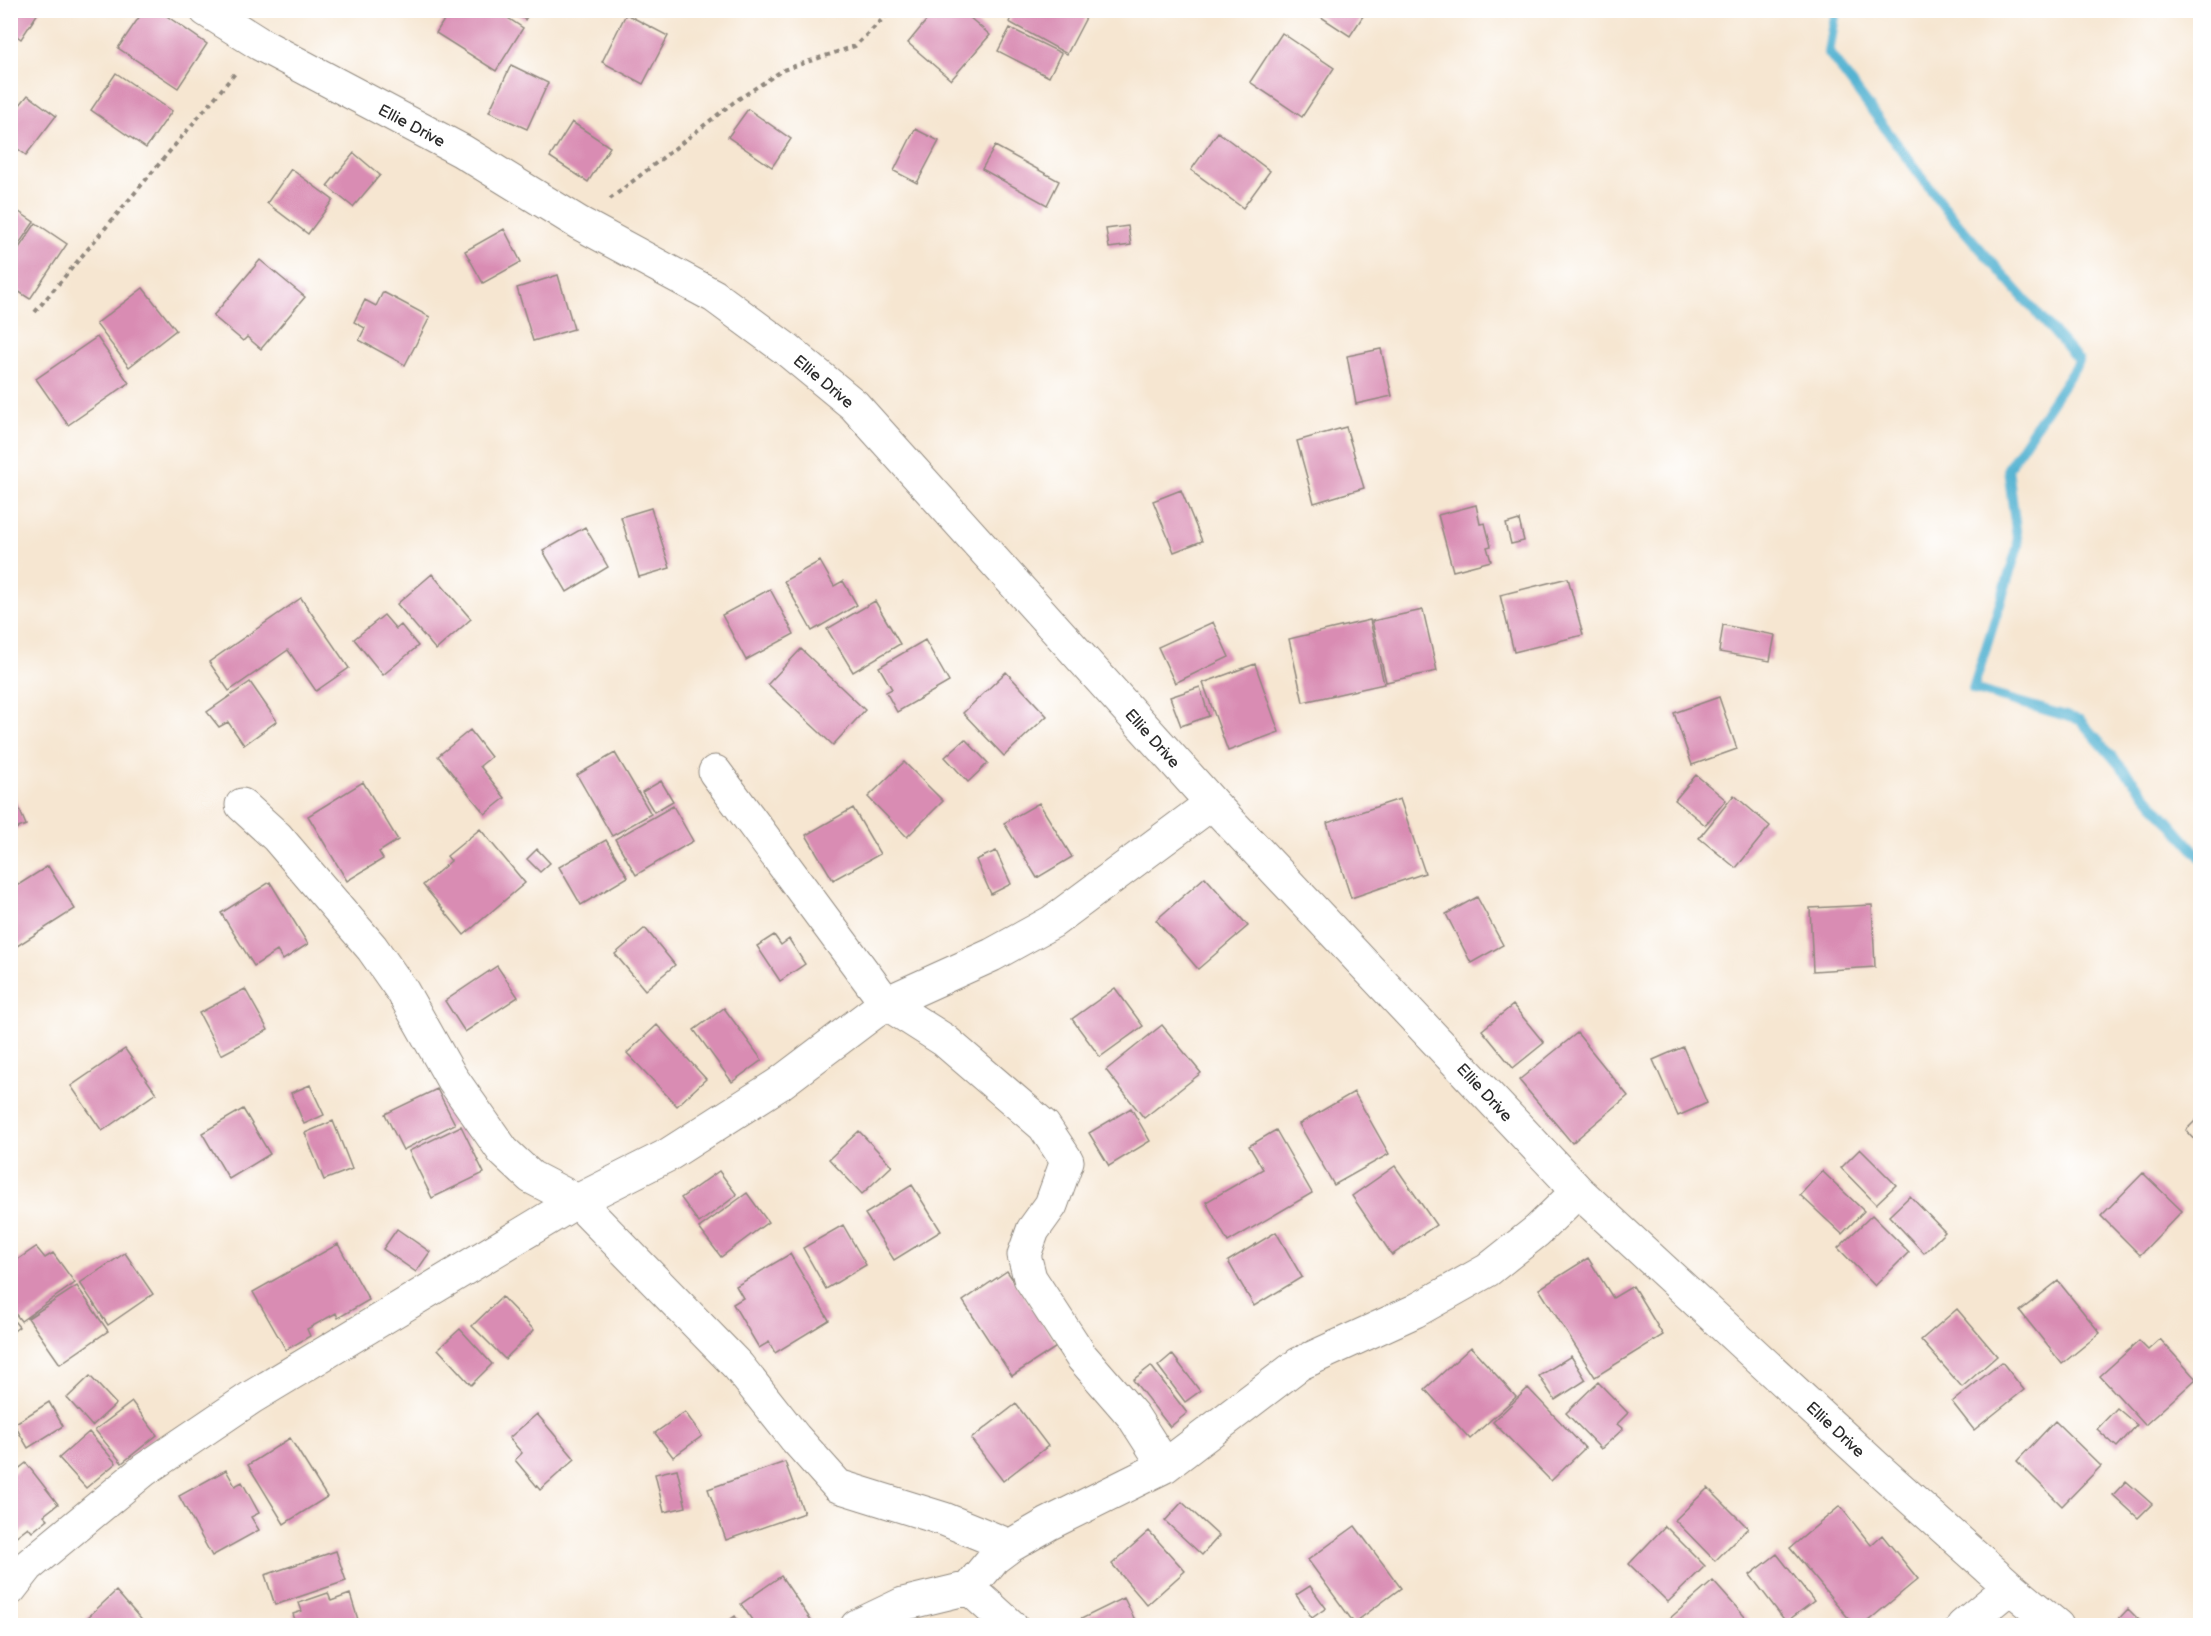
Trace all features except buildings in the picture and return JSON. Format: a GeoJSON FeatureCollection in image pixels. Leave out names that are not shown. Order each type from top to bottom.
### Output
{"type":"FeatureCollection","features":[{"type":"Feature","properties":{"kind":"street","name":"Ellie Drive"},"geometry":{"type":"LineString","coordinates":[[206,10],[260,44],[462,151],[579,223],[714,296],[786,349],[854,405],[1212,803],[1578,1191],[1875,1466],[2057,1626]]}},
{"type":"Feature","properties":{"kind":"street"},"geometry":{"type":"LineString","coordinates":[[715,772],[886,1004],[944,1040],[1044,1126],[1067,1161],[1051,1205],[1033,1230],[1024,1256],[1030,1278],[1080,1356],[1133,1416],[1165,1466]]}},
{"type":"Feature","properties":{"kind":"street"},"geometry":{"type":"LineString","coordinates":[[10,1589],[28,1566],[144,1470],[252,1396],[577,1201],[668,1155],[779,1084],[886,1004],[992,955],[1052,922],[1212,803]]}},
{"type":"Feature","properties":{"kind":"street"},"geometry":{"type":"LineString","coordinates":[[242,805],[277,837],[372,948],[403,992],[451,1077],[503,1150],[531,1177],[577,1201],[738,1366],[795,1438],[838,1486],[944,1519],[1010,1546]]}},
{"type":"Feature","properties":{"kind":"street"},"geometry":{"type":"LineString","coordinates":[[857,1626],[903,1604],[969,1588],[994,1558],[1010,1546],[1048,1524],[1165,1466],[1299,1364],[1415,1311],[1488,1270],[1537,1231],[1578,1191]]}},
{"type":"Feature","properties":{"kind":"street"},"geometry":{"type":"LineString","coordinates":[[1963,1626],[2010,1587]]}},
{"type":"Feature","properties":{"kind":"street"},"geometry":{"type":"LineString","coordinates":[[969,1588],[1011,1626]]}},
{"type":"Feature","properties":{"kind":"path"},"geometry":{"type":"LineString","coordinates":[[579,223],[734,102],[783,70],[855,46],[892,10]]}},
{"type":"Feature","properties":{"kind":"path"},"geometry":{"type":"LineString","coordinates":[[35,312],[260,44]]}},
{"type":"Feature","properties":{"kind":"waterway"},"geometry":{"type":"LineString","coordinates":[[1836,10],[1829,53],[1947,211],[2079,361],[2008,468],[2018,546],[1973,689],[2080,720],[2200,857]]}}]}
